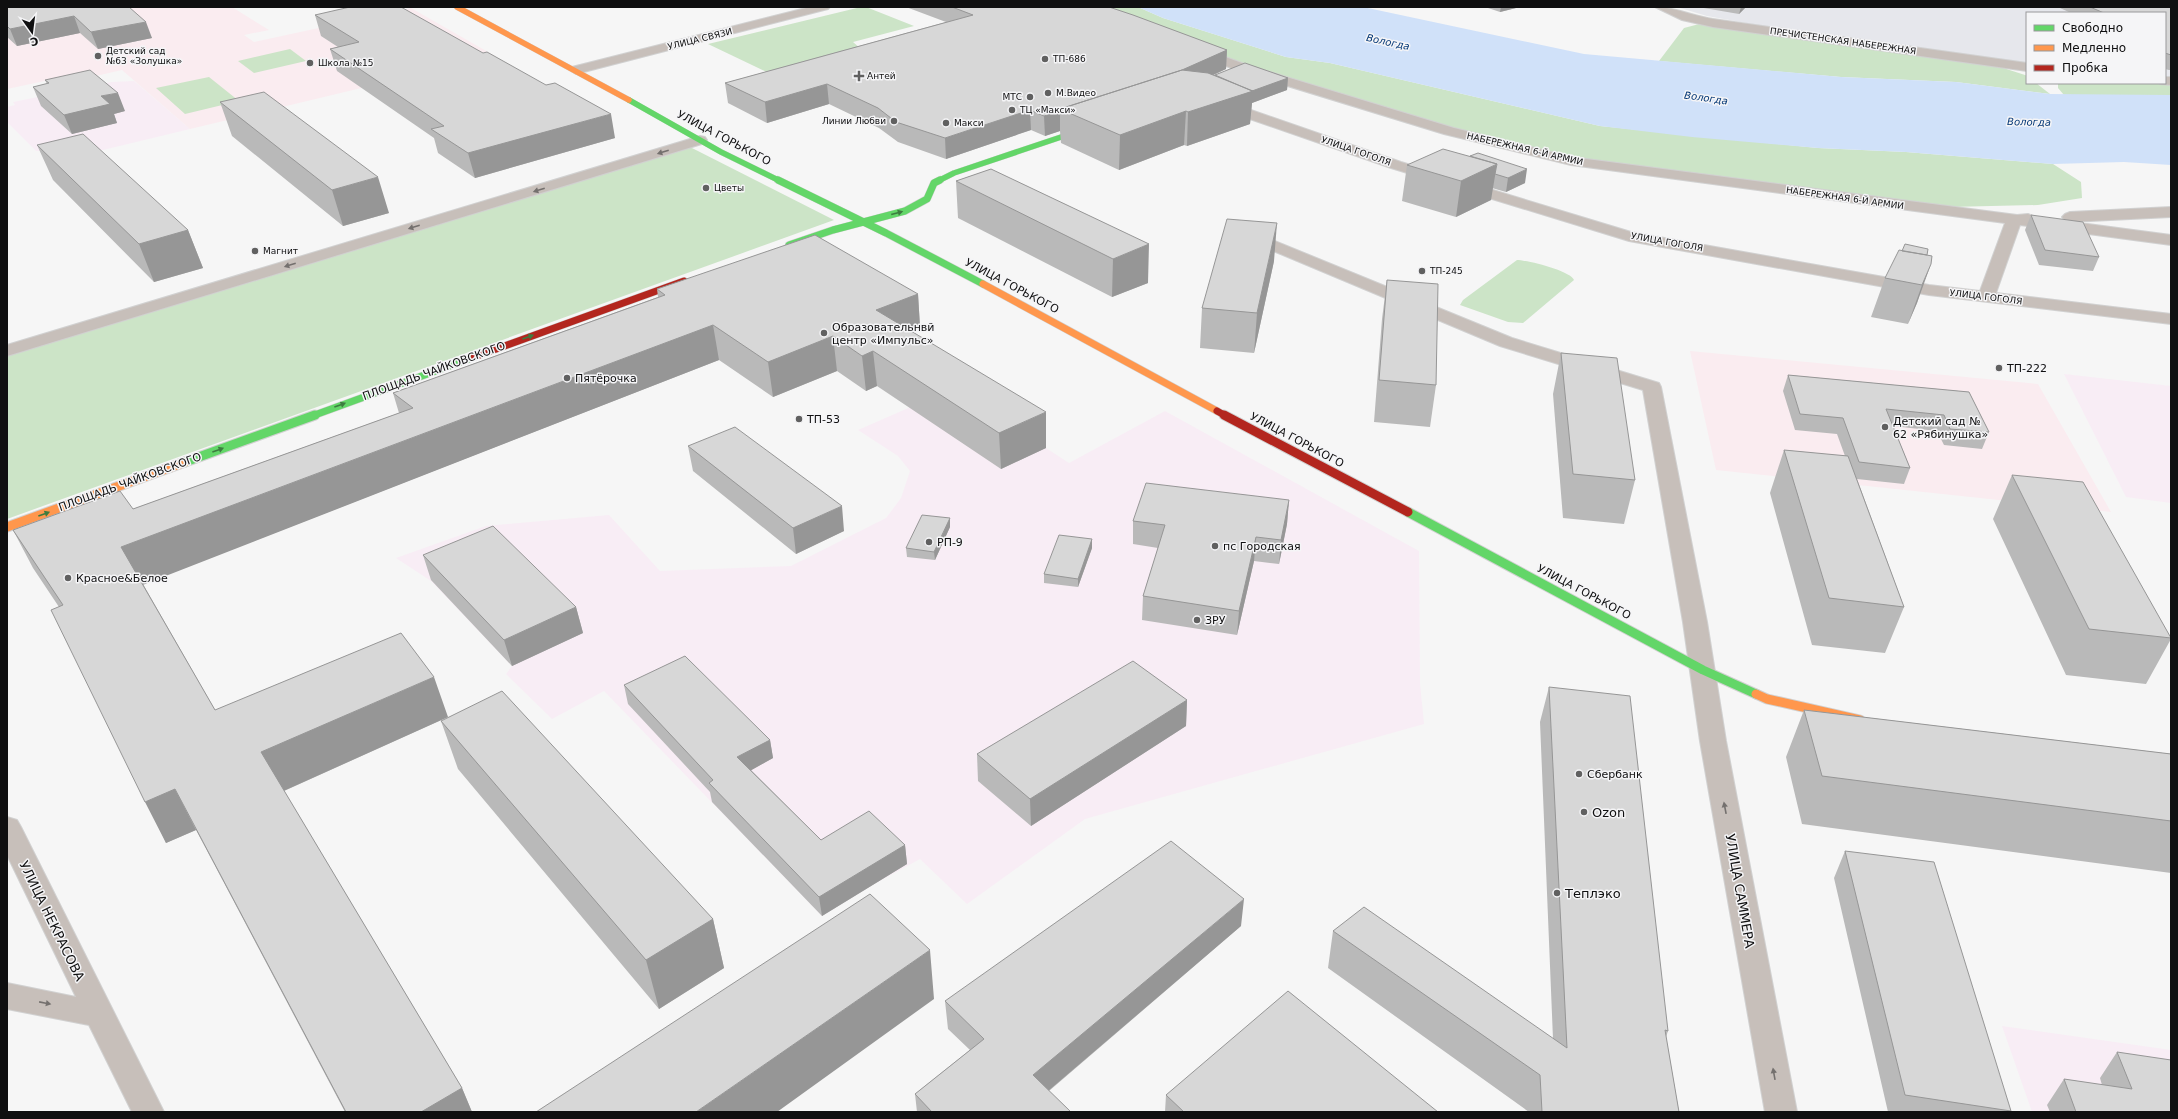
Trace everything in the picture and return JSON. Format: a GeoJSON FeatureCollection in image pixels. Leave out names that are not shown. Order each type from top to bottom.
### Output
{"type":"FeatureCollection","features":[{"type":"Feature","properties":{"kind":"street","name":"УЛИЦА ГОРЬКОГО"},"geometry":{"type":"LineString","coordinates":[[457,7],[576,70],[700,140],[864,222],[1034,310],[1256,432],[1580,603],[1703,670],[1767,698],[1871,722]]}},
{"type":"Feature","properties":{"kind":"street","name":"УЛИЦА СВЯЗИ"},"geometry":{"type":"LineString","coordinates":[[576,70],[824,7]]}},
{"type":"Feature","properties":{"kind":"street","name":"ПРЕЧИСТЕНСКАЯ НАБЕРЕЖНАЯ"},"geometry":{"type":"LineString","coordinates":[[1661,7],[1684,16],[1713,21],[2026,67]]}},
{"type":"Feature","properties":{"kind":"street","name":"НАБЕРЕЖНАЯ 6-Й АРМИИ"},"geometry":{"type":"LineString","coordinates":[[1187,47],[1246,69],[1449,131],[1571,161],[2171,240]]}},
{"type":"Feature","properties":{"kind":"street"},"geometry":{"type":"LineString","coordinates":[[1233,74],[1246,69]]}},
{"type":"Feature","properties":{"kind":"street","name":"УЛИЦА ГОГОЛЯ"},"geometry":{"type":"LineString","coordinates":[[1209,100],[1396,165],[1629,236],[1929,290],[2171,319]]}},
{"type":"Feature","properties":{"kind":"street"},"geometry":{"type":"LineString","coordinates":[[780,248],[833,230],[906,211],[927,198],[934,183],[954,173],[1096,125]]}},
{"type":"Feature","properties":{"kind":"street"},"geometry":{"type":"LineString","coordinates":[[7,350],[700,140]]}},
{"type":"Feature","properties":{"kind":"street","name":"НАБЕРЕЖНАЯ 6-Й АРМИИ"},"geometry":{"type":"LineString","coordinates":[[2014,220],[2171,212]]}},
{"type":"Feature","properties":{"kind":"street"},"geometry":{"type":"LineString","coordinates":[[1986,297],[2014,220]]}},
{"type":"Feature","properties":{"kind":"street","name":"УЛИЦА САММЕРА"},"geometry":{"type":"LineString","coordinates":[[1265,242],[1506,342],[1652,387],[1703,670],[1713,741],[1781,1112]]}},
{"type":"Feature","properties":{"kind":"street","name":"ПЛОЩАДЬ ЧАЙКОВСКОГО"},"geometry":{"type":"LineString","coordinates":[[7,527],[690,279]]}},
{"type":"Feature","properties":{"kind":"street","name":"УЛИЦА НЕКРАСОВА"},"geometry":{"type":"LineString","coordinates":[[7,827],[98,1014],[148,1112]]}},
{"type":"Feature","properties":{"kind":"street"},"geometry":{"type":"LineString","coordinates":[[7,996],[98,1014]]}},
{"type":"Feature","properties":{"kind":"shaded area","name":"Школа №15"},"geometry":{"type":"Polygon","coordinates":[[[91,7],[232,7],[269,30],[244,35],[254,42],[411,8],[495,56],[190,129],[122,70],[74,81],[68,76],[7,89],[7,24],[91,7]]]}},
{"type":"Feature","properties":{"kind":"shaded area"},"geometry":{"type":"Polygon","coordinates":[[[1677,7],[2171,7],[2171,78],[2166,78],[2166,12],[2026,12],[2026,65],[1835,39],[1707,16],[1677,7]]]}},
{"type":"Feature","properties":{"kind":"shaded area"},"geometry":{"type":"Polygon","coordinates":[[[134,81],[190,129],[103,150],[36,151],[7,122],[7,107],[15,105],[13,102],[112,82],[134,81]]]}},
{"type":"Feature","properties":{"kind":"shaded area","name":"Детский сад № 62 «Рябинушка»"},"geometry":{"type":"Polygon","coordinates":[[[1690,351],[2038,384],[2111,512],[1716,470],[1690,351]]]}},
{"type":"Feature","properties":{"kind":"shaded area"},"geometry":{"type":"Polygon","coordinates":[[[2064,374],[2171,386],[2171,503],[2126,497],[2064,374]]]}},
{"type":"Feature","properties":{"kind":"shaded area"},"geometry":{"type":"Polygon","coordinates":[[[954,388],[1069,463],[1165,411],[1419,551],[1420,683],[1424,724],[1085,819],[967,904],[920,859],[876,883],[822,916],[604,691],[552,719],[506,674],[512,666],[431,581],[396,558],[486,526],[609,515],[660,571],[791,566],[886,518],[901,498],[910,471],[898,456],[858,430],[954,388]]]}},
{"type":"Feature","properties":{"kind":"shaded area"},"geometry":{"type":"Polygon","coordinates":[[[2002,1026],[2171,1050],[2171,1112],[2032,1112],[2002,1026]]]}},
{"type":"Feature","properties":{"kind":"green space"},"geometry":{"type":"Polygon","coordinates":[[[866,7],[914,26],[853,42],[861,49],[771,74],[708,44],[866,7]]]}},
{"type":"Feature","properties":{"kind":"green space"},"geometry":{"type":"Polygon","coordinates":[[[1085,7],[1138,7],[1163,18],[1286,57],[1330,63],[1600,126],[1818,148],[1906,152],[2053,164],[2081,182],[2082,198],[2038,205],[1949,207],[1574,158],[1453,128],[1250,67],[1085,7]]]}},
{"type":"Feature","properties":{"kind":"green space"},"geometry":{"type":"Polygon","coordinates":[[[1703,23],[1997,66],[2026,76],[2026,84],[2037,84],[2050,94],[1956,82],[1841,77],[1659,61],[1684,28],[1703,23]]]}},
{"type":"Feature","properties":{"kind":"green space"},"geometry":{"type":"Polygon","coordinates":[[[290,49],[306,61],[254,73],[238,61],[290,49]]]}},
{"type":"Feature","properties":{"kind":"green space"},"geometry":{"type":"Polygon","coordinates":[[[209,77],[239,101],[185,114],[156,88],[209,77]]]}},
{"type":"Feature","properties":{"kind":"green space"},"geometry":{"type":"Polygon","coordinates":[[[2171,83],[2171,95],[2064,95],[2058,88],[2058,84],[2171,83]]]}},
{"type":"Feature","properties":{"kind":"green space"},"geometry":{"type":"Polygon","coordinates":[[[690,147],[834,220],[7,519],[7,355],[690,147]]]}},
{"type":"Feature","properties":{"kind":"green space"},"geometry":{"type":"Polygon","coordinates":[[[1517,260],[1539,264],[1557,270],[1565,273],[1574,280],[1523,323],[1508,322],[1460,305],[1463,300],[1517,260]]]}},
{"type":"Feature","properties":{"kind":"water","name":"Вологда"},"geometry":{"type":"Polygon","coordinates":[[[1138,7],[1363,7],[1584,54],[1841,77],[1956,82],[2050,94],[2171,95],[2171,165],[2124,162],[2053,164],[1906,152],[1818,148],[1692,137],[1600,126],[1330,63],[1286,57],[1163,18],[1138,7]]]}},
{"type":"Feature","properties":{"kind":"building"},"geometry":{"type":"Polygon","coordinates":[[[7,7],[129,7],[146,22],[91,32],[74,16],[10,29],[7,26],[7,7]]]}},
{"type":"Feature","properties":{"kind":"building"},"geometry":{"type":"Polygon","coordinates":[[[350,7],[401,7],[483,53],[487,52],[546,85],[555,83],[611,114],[468,153],[431,129],[444,126],[330,49],[359,42],[315,15],[350,7]]]}},
{"type":"Feature","properties":{"kind":"building"},"geometry":{"type":"Polygon","coordinates":[[[952,7],[1109,7],[1227,50],[1182,70],[1060,109],[1060,111],[1044,116],[1030,110],[945,138],[896,122],[878,108],[827,84],[765,102],[725,83],[973,15],[952,7]]]}},
{"type":"Feature","properties":{"kind":"building"},"geometry":{"type":"Polygon","coordinates":[[[2090,7],[2171,7],[2171,55],[2166,53],[2166,12],[2102,12],[2090,7]]]}},
{"type":"Feature","properties":{"kind":"building"},"geometry":{"type":"Polygon","coordinates":[[[1245,63],[1288,78],[1252,91],[1215,75],[1245,63]]]}},
{"type":"Feature","properties":{"kind":"building"},"geometry":{"type":"Polygon","coordinates":[[[90,70],[118,93],[101,96],[110,104],[64,115],[33,87],[49,83],[45,80],[90,70]]]}},
{"type":"Feature","properties":{"kind":"building"},"geometry":{"type":"Polygon","coordinates":[[[1182,70],[1208,73],[1253,91],[1188,112],[1186,111],[1120,135],[1060,109],[1182,70]]]}},
{"type":"Feature","properties":{"kind":"building"},"geometry":{"type":"Polygon","coordinates":[[[264,92],[378,177],[332,190],[220,102],[264,92]]]}},
{"type":"Feature","properties":{"kind":"building"},"geometry":{"type":"Polygon","coordinates":[[[83,134],[188,230],[139,244],[37,145],[83,134]]]}},
{"type":"Feature","properties":{"kind":"building"},"geometry":{"type":"Polygon","coordinates":[[[1443,149],[1497,164],[1461,181],[1407,165],[1443,149]]]}},
{"type":"Feature","properties":{"kind":"building"},"geometry":{"type":"Polygon","coordinates":[[[1478,153],[1527,169],[1508,178],[1495,174],[1497,164],[1470,156],[1478,153]]]}},
{"type":"Feature","properties":{"kind":"building"},"geometry":{"type":"Polygon","coordinates":[[[991,169],[1149,244],[1113,259],[956,181],[991,169]]]}},
{"type":"Feature","properties":{"kind":"building"},"geometry":{"type":"Polygon","coordinates":[[[2031,215],[2083,222],[2099,257],[2045,250],[2031,215]]]}},
{"type":"Feature","properties":{"kind":"building"},"geometry":{"type":"Polygon","coordinates":[[[1227,219],[1277,223],[1257,313],[1202,308],[1227,219]]]}},
{"type":"Feature","properties":{"kind":"building"},"geometry":{"type":"Polygon","coordinates":[[[815,235],[918,294],[876,310],[1046,412],[999,433],[873,351],[862,356],[833,336],[768,362],[713,325],[121,547],[215,710],[401,633],[434,677],[261,752],[462,1088],[421,1112],[346,1112],[175,789],[145,802],[51,610],[63,605],[13,530],[120,491],[133,509],[413,408],[393,393],[665,295],[657,289],[815,235]]]}},
{"type":"Feature","properties":{"kind":"building"},"geometry":{"type":"Polygon","coordinates":[[[1905,244],[1928,249],[1927,255],[1902,251],[1905,244]]]}},
{"type":"Feature","properties":{"kind":"building"},"geometry":{"type":"Polygon","coordinates":[[[1899,250],[1932,256],[1931,264],[1922,285],[1885,278],[1899,250]]]}},
{"type":"Feature","properties":{"kind":"building"},"geometry":{"type":"Polygon","coordinates":[[[1387,280],[1438,284],[1436,385],[1379,380],[1387,280]]]}},
{"type":"Feature","properties":{"kind":"building"},"geometry":{"type":"Polygon","coordinates":[[[1561,353],[1617,358],[1635,480],[1573,474],[1561,353]]]}},
{"type":"Feature","properties":{"kind":"building"},"geometry":{"type":"Polygon","coordinates":[[[1788,375],[1969,392],[1989,432],[1950,429],[1944,415],[1886,409],[1910,468],[1859,462],[1843,418],[1800,414],[1788,375]]]}},
{"type":"Feature","properties":{"kind":"building"},"geometry":{"type":"Polygon","coordinates":[[[735,427],[842,506],[793,528],[688,446],[735,427]]]}},
{"type":"Feature","properties":{"kind":"building"},"geometry":{"type":"Polygon","coordinates":[[[1784,450],[1848,456],[1904,607],[1829,598],[1784,450]]]}},
{"type":"Feature","properties":{"kind":"building"},"geometry":{"type":"Polygon","coordinates":[[[2012,475],[2083,482],[2171,638],[2089,629],[2012,475]]]}},
{"type":"Feature","properties":{"kind":"building"},"geometry":{"type":"Polygon","coordinates":[[[1146,483],[1289,500],[1281,540],[1256,537],[1239,611],[1143,596],[1165,525],[1133,521],[1146,483]]]}},
{"type":"Feature","properties":{"kind":"building","name":"РП-9"},"geometry":{"type":"Polygon","coordinates":[[[922,515],[950,518],[934,552],[906,548],[922,515]]]}},
{"type":"Feature","properties":{"kind":"building"},"geometry":{"type":"Polygon","coordinates":[[[493,526],[576,607],[504,640],[423,555],[493,526]]]}},
{"type":"Feature","properties":{"kind":"building"},"geometry":{"type":"Polygon","coordinates":[[[1059,535],[1092,539],[1078,579],[1044,574],[1059,535]]]}},
{"type":"Feature","properties":{"kind":"building"},"geometry":{"type":"Polygon","coordinates":[[[685,656],[770,740],[737,757],[821,840],[869,811],[905,845],[819,897],[709,783],[713,780],[624,685],[685,656]]]}},
{"type":"Feature","properties":{"kind":"building"},"geometry":{"type":"Polygon","coordinates":[[[1133,661],[1187,700],[1030,799],[977,754],[1133,661]]]}},
{"type":"Feature","properties":{"kind":"building"},"geometry":{"type":"Polygon","coordinates":[[[1549,687],[1630,696],[1668,1031],[1665,1030],[1679,1112],[1542,1112],[1540,1075],[1333,931],[1364,907],[1567,1048],[1549,687]]]}},
{"type":"Feature","properties":{"kind":"building"},"geometry":{"type":"Polygon","coordinates":[[[502,691],[713,919],[646,960],[441,721],[502,691]]]}},
{"type":"Feature","properties":{"kind":"building"},"geometry":{"type":"Polygon","coordinates":[[[1804,710],[2171,754],[2171,821],[1822,776],[1804,710]]]}},
{"type":"Feature","properties":{"kind":"building"},"geometry":{"type":"Polygon","coordinates":[[[1171,841],[1244,899],[1033,1075],[1071,1112],[932,1112],[915,1094],[984,1039],[945,1001],[1171,841]]]}},
{"type":"Feature","properties":{"kind":"building"},"geometry":{"type":"Polygon","coordinates":[[[1845,851],[1934,862],[2011,1111],[1905,1095],[1845,851]]]}},
{"type":"Feature","properties":{"kind":"building"},"geometry":{"type":"Polygon","coordinates":[[[870,894],[930,950],[696,1112],[536,1112],[870,894]]]}},
{"type":"Feature","properties":{"kind":"building"},"geometry":{"type":"Polygon","coordinates":[[[1288,991],[1438,1112],[1184,1112],[1166,1095],[1288,991]]]}},
{"type":"Feature","properties":{"kind":"building"},"geometry":{"type":"Polygon","coordinates":[[[2117,1052],[2171,1060],[2171,1112],[2076,1112],[2064,1079],[2132,1089],[2117,1052]]]}},
{"type":"Feature","properties":{"kind":"traffic: fast"},"geometry":{"type":"LineString","coordinates":[[629,100],[721,152],[886,233],[983,284]]}},
{"type":"Feature","properties":{"kind":"traffic: fast"},"geometry":{"type":"LineString","coordinates":[[789,245],[833,230],[905,211],[927,199],[934,183],[954,173],[1088,128]]}},
{"type":"Feature","properties":{"kind":"traffic: fast"},"geometry":{"type":"LineString","coordinates":[[185,462],[474,357]]}},
{"type":"Feature","properties":{"kind":"traffic: fast"},"geometry":{"type":"LineString","coordinates":[[1408,512],[1703,670],[1756,694]]}},
{"type":"Feature","properties":{"kind":"traffic: slow"},"geometry":{"type":"LineString","coordinates":[[457,7],[629,100]]}},
{"type":"Feature","properties":{"kind":"traffic: slow"},"geometry":{"type":"LineString","coordinates":[[983,284],[1217,411]]}},
{"type":"Feature","properties":{"kind":"traffic: slow"},"geometry":{"type":"LineString","coordinates":[[7,527],[185,462]]}},
{"type":"Feature","properties":{"kind":"traffic: slow"},"geometry":{"type":"LineString","coordinates":[[1756,694],[1767,699],[1860,720]]}},
{"type":"Feature","properties":{"kind":"traffic: jam"},"geometry":{"type":"LineString","coordinates":[[474,357],[684,281]]}},
{"type":"Feature","properties":{"kind":"traffic: jam"},"geometry":{"type":"LineString","coordinates":[[1217,411],[1408,512]]}},
{"type":"Feature","properties":{"kind":"place","name":"Детский сад №63 «Золушка»"},"geometry":{"type":"Point","coordinates":[98,56]}},
{"type":"Feature","properties":{"kind":"place","name":"ТП-686"},"geometry":{"type":"Point","coordinates":[1045,59]}},
{"type":"Feature","properties":{"kind":"place","name":"Школа №15"},"geometry":{"type":"Point","coordinates":[310,63]}},
{"type":"Feature","properties":{"kind":"place","name":"Антей"},"geometry":{"type":"Point","coordinates":[859,76]}},
{"type":"Feature","properties":{"kind":"place","name":"М.Видео"},"geometry":{"type":"Point","coordinates":[1048,93]}},
{"type":"Feature","properties":{"kind":"place","name":"МТС"},"geometry":{"type":"Point","coordinates":[1030,97]}},
{"type":"Feature","properties":{"kind":"place","name":"ТЦ «Макси»"},"geometry":{"type":"Point","coordinates":[1012,110]}},
{"type":"Feature","properties":{"kind":"place","name":"Линии Любви"},"geometry":{"type":"Point","coordinates":[894,121]}},
{"type":"Feature","properties":{"kind":"place","name":"Макси"},"geometry":{"type":"Point","coordinates":[946,123]}},
{"type":"Feature","properties":{"kind":"place","name":"Цветы"},"geometry":{"type":"Point","coordinates":[706,188]}},
{"type":"Feature","properties":{"kind":"place","name":"Магнит"},"geometry":{"type":"Point","coordinates":[255,251]}},
{"type":"Feature","properties":{"kind":"place","name":"ТП-245"},"geometry":{"type":"Point","coordinates":[1422,271]}},
{"type":"Feature","properties":{"kind":"place","name":"Образовательнвй центр «Импульс»"},"geometry":{"type":"Point","coordinates":[824,333]}},
{"type":"Feature","properties":{"kind":"place","name":"ТП-222"},"geometry":{"type":"Point","coordinates":[1999,368]}},
{"type":"Feature","properties":{"kind":"place","name":"Пятёрочка"},"geometry":{"type":"Point","coordinates":[567,378]}},
{"type":"Feature","properties":{"kind":"place","name":"ТП-53"},"geometry":{"type":"Point","coordinates":[799,419]}},
{"type":"Feature","properties":{"kind":"place","name":"Детский сад № 62 «Рябинушка»"},"geometry":{"type":"Point","coordinates":[1885,427]}},
{"type":"Feature","properties":{"kind":"place","name":"РП-9"},"geometry":{"type":"Point","coordinates":[929,542]}},
{"type":"Feature","properties":{"kind":"place","name":"пс Городская"},"geometry":{"type":"Point","coordinates":[1215,546]}},
{"type":"Feature","properties":{"kind":"place","name":"Красное&Белое"},"geometry":{"type":"Point","coordinates":[68,578]}},
{"type":"Feature","properties":{"kind":"place","name":"ЗРУ"},"geometry":{"type":"Point","coordinates":[1197,620]}},
{"type":"Feature","properties":{"kind":"place","name":"Сбербанк"},"geometry":{"type":"Point","coordinates":[1579,774]}},
{"type":"Feature","properties":{"kind":"place","name":"Ozon"},"geometry":{"type":"Point","coordinates":[1584,812]}},
{"type":"Feature","properties":{"kind":"place","name":"Теплэко"},"geometry":{"type":"Point","coordinates":[1557,893]}}]}
